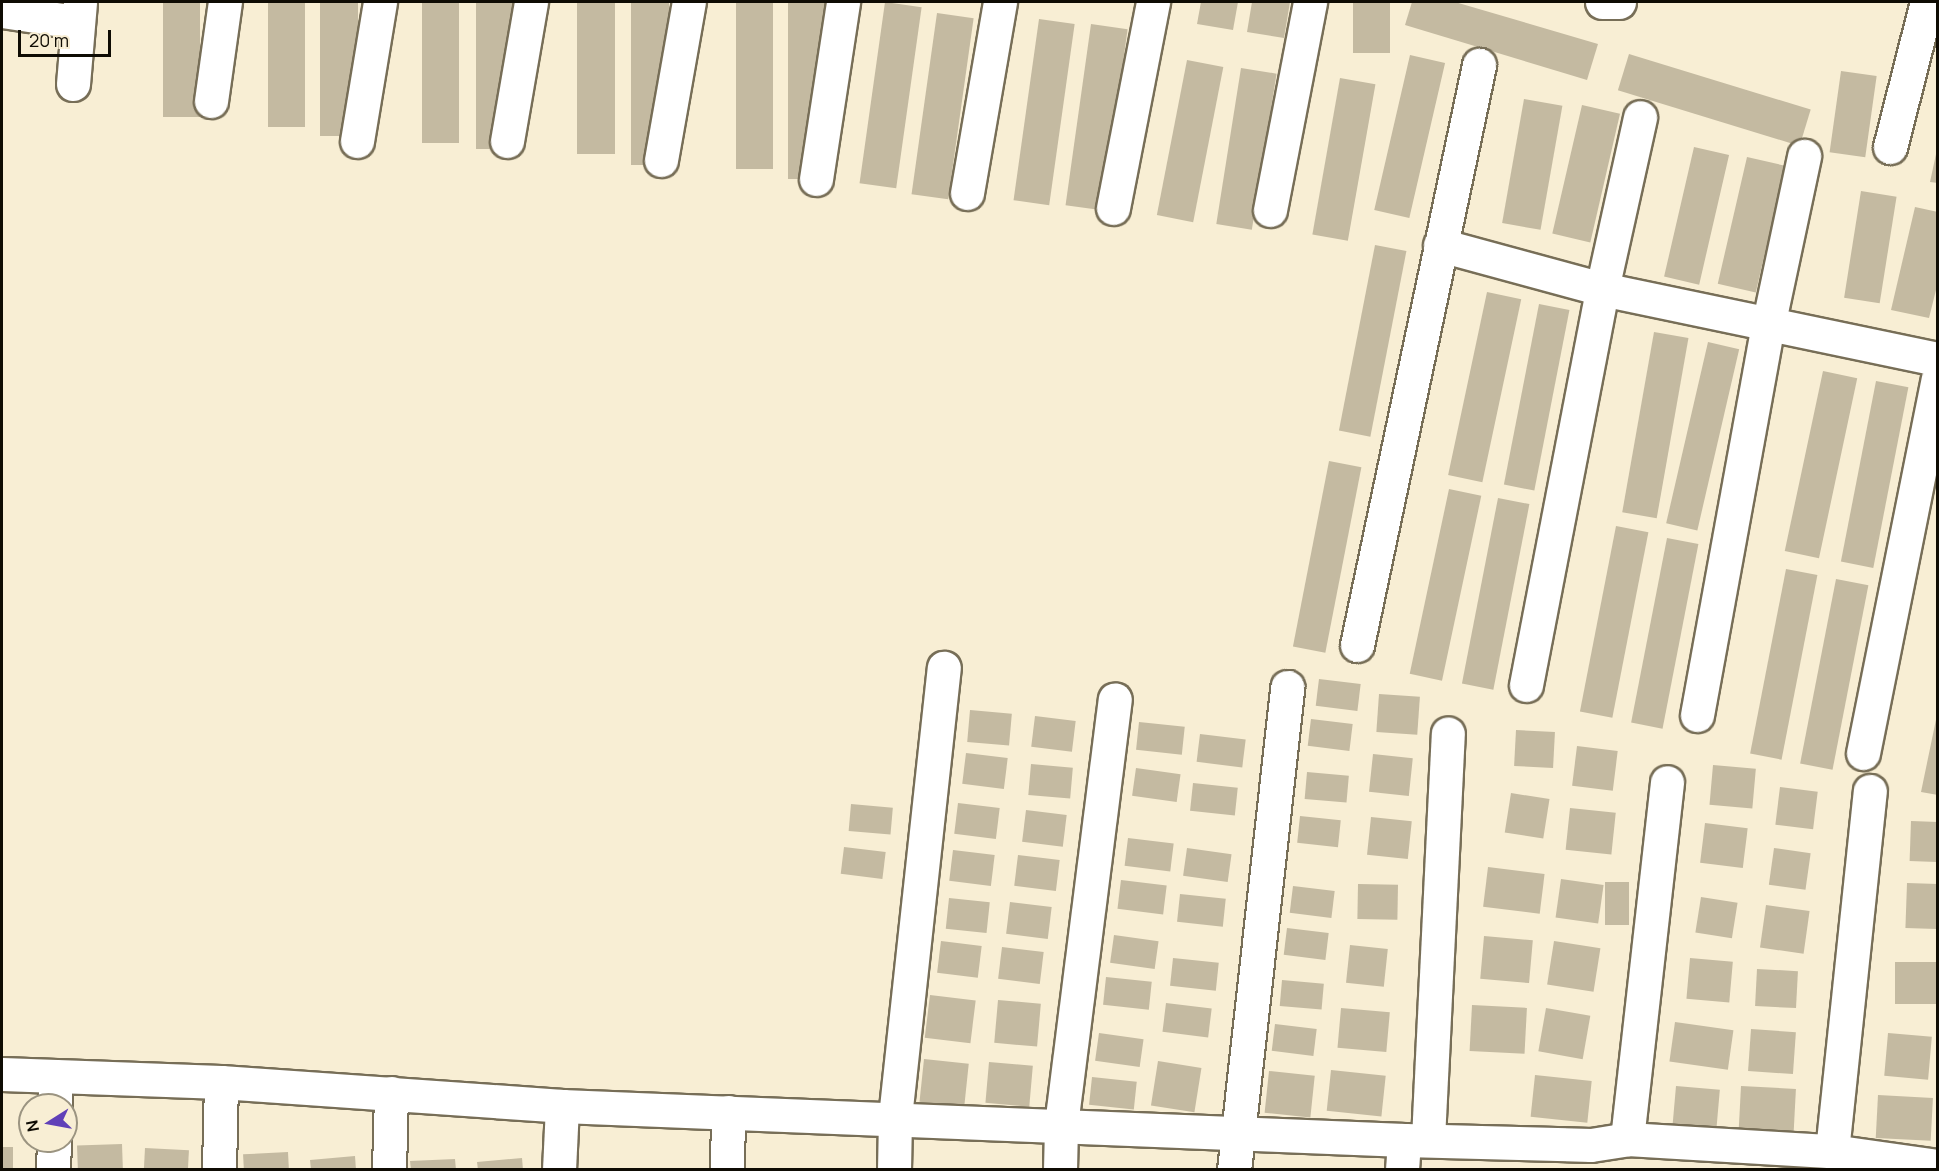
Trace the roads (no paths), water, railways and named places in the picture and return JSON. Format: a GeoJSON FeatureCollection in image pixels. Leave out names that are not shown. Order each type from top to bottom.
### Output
{"type":"FeatureCollection","features":[{"type":"Feature","properties":{"kind":"street"},"geometry":{"type":"LineString","coordinates":[[211,101],[225,2]]}},
{"type":"Feature","properties":{"kind":"street"},"geometry":{"type":"LineString","coordinates":[[357,141],[380,2]]}},
{"type":"Feature","properties":{"kind":"street"},"geometry":{"type":"LineString","coordinates":[[507,141],[531,2]]}},
{"type":"Feature","properties":{"kind":"street"},"geometry":{"type":"LineString","coordinates":[[661,160],[689,2]]}},
{"type":"Feature","properties":{"kind":"street"},"geometry":{"type":"LineString","coordinates":[[816,179],[843,2]]}},
{"type":"Feature","properties":{"kind":"street"},"geometry":{"type":"LineString","coordinates":[[967,193],[1000,2]]}},
{"type":"Feature","properties":{"kind":"street"},"geometry":{"type":"LineString","coordinates":[[1113,208],[1153,2]]}},
{"type":"Feature","properties":{"kind":"street"},"geometry":{"type":"LineString","coordinates":[[1270,210],[1310,2]]}},
{"type":"Feature","properties":{"kind":"street"},"geometry":{"type":"LineString","coordinates":[[1890,147],[1927,2]]}},
{"type":"Feature","properties":{"kind":"street"},"geometry":{"type":"LineString","coordinates":[[2,12],[78,12],[73,84]]}},
{"type":"Feature","properties":{"kind":"street"},"geometry":{"type":"LineString","coordinates":[[1358,645],[1479,65]]}},
{"type":"Feature","properties":{"kind":"street"},"geometry":{"type":"LineString","coordinates":[[1526,685],[1602,289],[1640,117]]}},
{"type":"Feature","properties":{"kind":"street"},"geometry":{"type":"LineString","coordinates":[[1697,715],[1768,326],[1804,156]]}},
{"type":"Feature","properties":{"kind":"street"},"geometry":{"type":"LineString","coordinates":[[1440,245],[1602,289],[1768,326],[1938,359]]}},
{"type":"Feature","properties":{"kind":"street"},"geometry":{"type":"LineString","coordinates":[[1863,753],[1938,379]]}},
{"type":"Feature","properties":{"kind":"street"},"geometry":{"type":"LineString","coordinates":[[894,1170],[895,1117],[944,668]]}},
{"type":"Feature","properties":{"kind":"street"},"geometry":{"type":"LineString","coordinates":[[1234,1170],[1235,1134],[1287,687]]}},
{"type":"Feature","properties":{"kind":"street"},"geometry":{"type":"LineString","coordinates":[[1060,1170],[1061,1125],[1115,699]]}},
{"type":"Feature","properties":{"kind":"street"},"geometry":{"type":"LineString","coordinates":[[1412,1150],[1449,733]]}},
{"type":"Feature","properties":{"kind":"street"},"geometry":{"type":"LineString","coordinates":[[1627,1139],[1667,782]]}},
{"type":"Feature","properties":{"kind":"street"},"geometry":{"type":"LineString","coordinates":[[1813,1157],[1870,791]]}},
{"type":"Feature","properties":{"kind":"street"},"geometry":{"type":"LineString","coordinates":[[2,1074],[55,1091],[221,1082],[562,1106],[895,1117],[1235,1134],[1412,1150],[1590,1157],[1627,1139],[1813,1157],[1938,1166]]}},
{"type":"Feature","properties":{"kind":"street"},"geometry":{"type":"LineString","coordinates":[[219,1170],[221,1082]]}},
{"type":"Feature","properties":{"kind":"street"},"geometry":{"type":"LineString","coordinates":[[388,1170],[391,1093]]}},
{"type":"Feature","properties":{"kind":"street"},"geometry":{"type":"LineString","coordinates":[[559,1170],[562,1106]]}},
{"type":"Feature","properties":{"kind":"street"},"geometry":{"type":"LineString","coordinates":[[727,1170],[728,1113]]}},
{"type":"Feature","properties":{"kind":"street"},"geometry":{"type":"LineString","coordinates":[[53,1170],[54,1153]]}}]}
